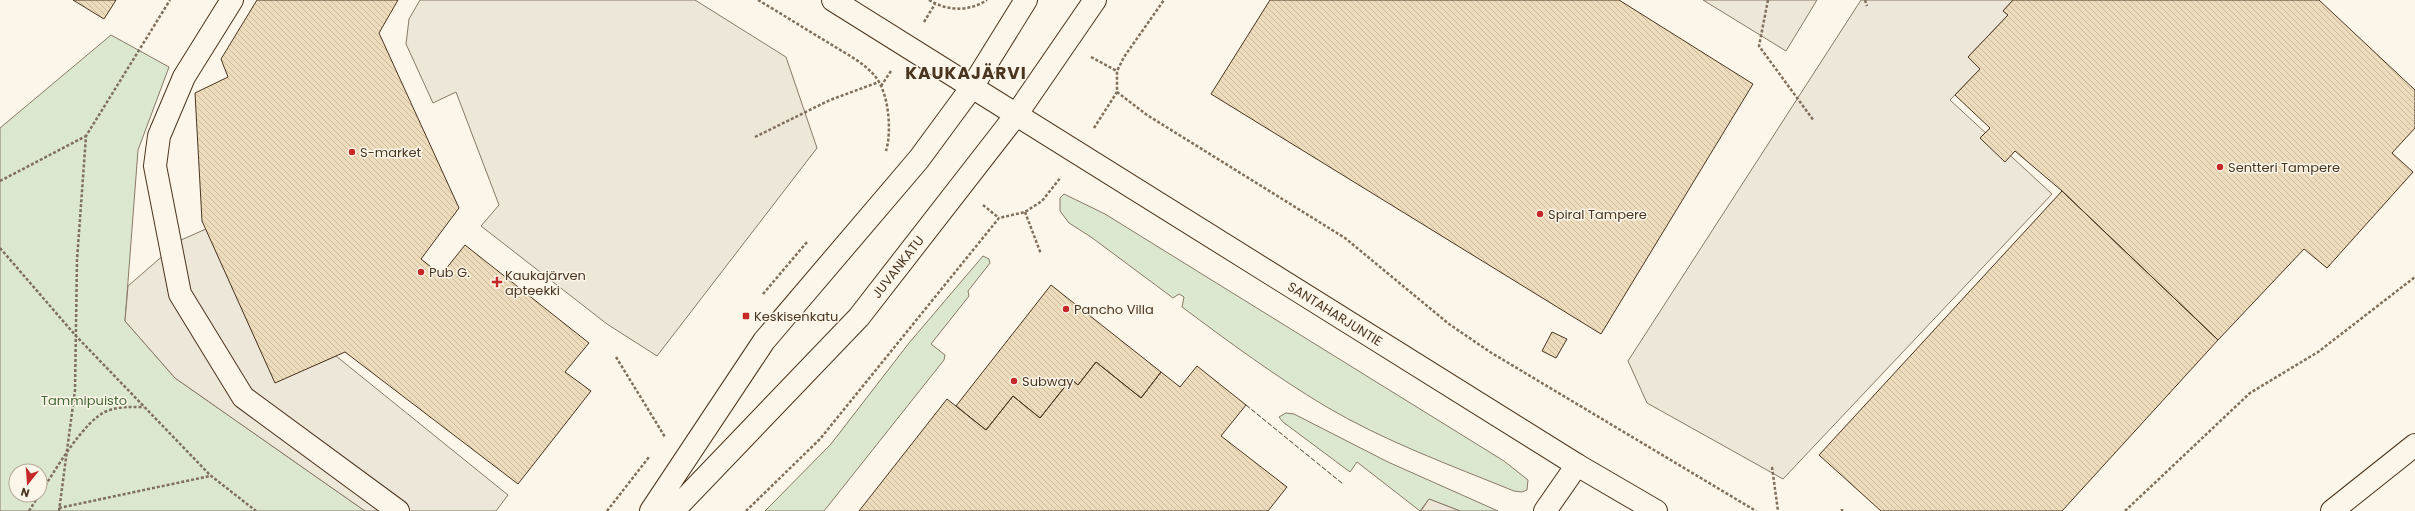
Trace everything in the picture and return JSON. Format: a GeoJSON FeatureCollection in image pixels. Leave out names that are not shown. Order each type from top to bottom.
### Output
{"type":"FeatureCollection","features":[{"type":"Feature","properties":{"kind":"main road"},"geometry":{"type":"LineString","coordinates":[[232,0],[184,77],[159,136],[155,166],[180,294],[243,397],[398,511]]}},
{"type":"Feature","properties":{"kind":"main road"},"geometry":{"type":"LineString","coordinates":[[834,0],[1016,115]]}},
{"type":"Feature","properties":{"kind":"main road"},"geometry":{"type":"LineString","coordinates":[[651,511],[764,340],[919,159],[972,87],[1026,0]]}},
{"type":"Feature","properties":{"kind":"main road","name":"JUVANKATU"},"geometry":{"type":"LineString","coordinates":[[673,511],[859,317],[1016,115],[1095,0]]}},
{"type":"Feature","properties":{"kind":"main road","name":"SANTAHARJUNTIE"},"geometry":{"type":"LineString","coordinates":[[1016,115],[1577,465],[1656,511]]}},
{"type":"Feature","properties":{"kind":"main road"},"geometry":{"type":"LineString","coordinates":[[2332,511],[2415,445]]}},
{"type":"Feature","properties":{"kind":"main road"},"geometry":{"type":"LineString","coordinates":[[1545,511],[1577,465]]}},
{"type":"Feature","properties":{"kind":"path"},"geometry":{"type":"LineString","coordinates":[[170,0],[86,136],[76,260],[75,390],[65,454],[59,509],[210,476]]}},
{"type":"Feature","properties":{"kind":"path"},"geometry":{"type":"LineString","coordinates":[[758,0],[855,59],[874,75],[881,86]]}},
{"type":"Feature","properties":{"kind":"path"},"geometry":{"type":"LineString","coordinates":[[929,0],[941,6],[961,9],[975,6],[987,0]]}},
{"type":"Feature","properties":{"kind":"path"},"geometry":{"type":"LineString","coordinates":[[746,511],[820,439],[1000,218],[1025,212],[1042,201],[1078,153],[1117,92],[1117,71],[1164,0]]}},
{"type":"Feature","properties":{"kind":"path"},"geometry":{"type":"LineString","coordinates":[[1768,0],[1759,46],[1814,121]]}},
{"type":"Feature","properties":{"kind":"path"},"geometry":{"type":"LineString","coordinates":[[1865,0],[1867,6]]}},
{"type":"Feature","properties":{"kind":"path"},"geometry":{"type":"LineString","coordinates":[[755,137],[830,100],[879,82]]}},
{"type":"Feature","properties":{"kind":"path"},"geometry":{"type":"LineString","coordinates":[[1117,92],[1147,115],[1345,238],[1449,324],[1490,352],[1756,511]]}},
{"type":"Feature","properties":{"kind":"path"},"geometry":{"type":"LineString","coordinates":[[0,181],[86,136]]}},
{"type":"Feature","properties":{"kind":"path"},"geometry":{"type":"LineString","coordinates":[[1025,212],[1041,254]]}},
{"type":"Feature","properties":{"kind":"path"},"geometry":{"type":"LineString","coordinates":[[0,248],[76,336],[210,476],[256,511]]}},
{"type":"Feature","properties":{"kind":"path"},"geometry":{"type":"LineString","coordinates":[[2124,511],[2250,393],[2318,352],[2415,277]]}},
{"type":"Feature","properties":{"kind":"path"},"geometry":{"type":"LineString","coordinates":[[616,357],[665,437]]}},
{"type":"Feature","properties":{"kind":"path"},"geometry":{"type":"LineString","coordinates":[[48,481],[65,454],[89,425],[106,411],[121,406],[144,407]]}},
{"type":"Feature","properties":{"kind":"path"},"geometry":{"type":"LineString","coordinates":[[1772,467],[1778,511]]}},
{"type":"Feature","properties":{"kind":"green space","name":"Tammipuisto"},"geometry":{"type":"Polygon","coordinates":[[[111,35],[169,67],[138,150],[125,321],[175,378],[365,511],[0,511],[0,128],[111,35]]]}},
{"type":"Feature","properties":{"kind":"green space"},"geometry":{"type":"Polygon","coordinates":[[[1064,194],[1105,214],[1504,461],[1528,480],[1527,490],[1522,492],[1514,491],[1418,452],[1347,419],[1306,395],[1182,307],[1184,297],[1179,294],[1173,298],[1091,237],[1069,223],[1060,211],[1060,198],[1064,194]]]}},
{"type":"Feature","properties":{"kind":"green space"},"geometry":{"type":"Polygon","coordinates":[[[983,256],[989,259],[990,263],[968,291],[969,296],[931,344],[945,355],[944,360],[824,511],[765,511],[831,444],[909,343],[983,256]]]}},
{"type":"Feature","properties":{"kind":"green space"},"geometry":{"type":"Polygon","coordinates":[[[1286,413],[1294,414],[1388,462],[1498,511],[1460,511],[1429,499],[1420,511],[1357,462],[1350,472],[1283,422],[1279,417],[1286,413]]]}},
{"type":"Feature","properties":{"kind":"shaded area"},"geometry":{"type":"Polygon","coordinates":[[[420,0],[695,0],[786,57],[817,148],[657,356],[607,324],[481,226],[499,205],[456,92],[433,103],[406,44],[409,19],[420,0]]]}},
{"type":"Feature","properties":{"kind":"shaded area"},"geometry":{"type":"Polygon","coordinates":[[[1703,0],[1817,0],[1786,51],[1703,0]]]}},
{"type":"Feature","properties":{"kind":"shaded area"},"geometry":{"type":"Polygon","coordinates":[[[1861,0],[2013,0],[2003,11],[2008,15],[1968,57],[1980,69],[1950,100],[2052,194],[1783,479],[1647,403],[1628,361],[1861,0]]]}},
{"type":"Feature","properties":{"kind":"shaded area"},"geometry":{"type":"Polygon","coordinates":[[[206,229],[275,382],[336,356],[508,495],[496,511],[365,511],[175,378],[125,321],[128,286],[181,240],[206,229]]]}},
{"type":"Feature","properties":{"kind":"shaded area"},"geometry":{"type":"Polygon","coordinates":[[[1429,499],[1460,511],[1421,511],[1429,499]]]}},
{"type":"Feature","properties":{"kind":"building"},"geometry":{"type":"Polygon","coordinates":[[[73,0],[116,0],[104,19],[73,0]]]}},
{"type":"Feature","properties":{"kind":"building"},"geometry":{"type":"Polygon","coordinates":[[[257,0],[398,0],[379,33],[459,208],[421,259],[441,275],[465,245],[589,343],[565,372],[591,391],[518,484],[345,352],[275,383],[202,221],[195,93],[228,77],[221,59],[257,0]]]}},
{"type":"Feature","properties":{"kind":"building","name":"Spiral Tampere"},"geometry":{"type":"Polygon","coordinates":[[[1270,0],[1619,0],[1753,84],[1601,334],[1211,94],[1270,0]]]}},
{"type":"Feature","properties":{"kind":"building","name":"Sentteri Tampere"},"geometry":{"type":"Polygon","coordinates":[[[2013,0],[2319,0],[2415,90],[2415,128],[2392,153],[2413,172],[2327,268],[2304,249],[2218,340],[2062,191],[2015,151],[2005,162],[1980,138],[1990,128],[1955,95],[1980,69],[1968,57],[2008,15],[2003,11],[2013,0]]]}},
{"type":"Feature","properties":{"kind":"building"},"geometry":{"type":"Polygon","coordinates":[[[2062,191],[2218,340],[2062,511],[1881,511],[1819,455],[2062,191]]]}},
{"type":"Feature","properties":{"kind":"building"},"geometry":{"type":"Polygon","coordinates":[[[1051,285],[1161,372],[1141,398],[1096,362],[1078,385],[1071,379],[1040,418],[1013,396],[986,430],[956,406],[1051,285]]]}},
{"type":"Feature","properties":{"kind":"building"},"geometry":{"type":"Polygon","coordinates":[[[1552,332],[1567,339],[1556,358],[1542,351],[1552,332]]]}},
{"type":"Feature","properties":{"kind":"building"},"geometry":{"type":"Polygon","coordinates":[[[1096,362],[1141,398],[1161,372],[1180,387],[1197,366],[1246,405],[1221,436],[1287,487],[1268,511],[859,511],[947,399],[986,430],[1013,396],[1040,418],[1071,379],[1078,385],[1096,362]]]}},
{"type":"Feature","properties":{"kind":"fence"},"geometry":{"type":"LineString","coordinates":[[1246,405],[1343,484]]}},
{"type":"Feature","properties":{"kind":"place","name":"S-market"},"geometry":{"type":"Point","coordinates":[352,152]}},
{"type":"Feature","properties":{"kind":"place","name":"Sentteri Tampere"},"geometry":{"type":"Point","coordinates":[2220,167]}},
{"type":"Feature","properties":{"kind":"place","name":"Spiral Tampere"},"geometry":{"type":"Point","coordinates":[1540,214]}},
{"type":"Feature","properties":{"kind":"place","name":"Pub G."},"geometry":{"type":"Point","coordinates":[421,272]}},
{"type":"Feature","properties":{"kind":"place","name":"Kaukajärven apteekki"},"geometry":{"type":"Point","coordinates":[497,282]}},
{"type":"Feature","properties":{"kind":"place","name":"Pancho Villa"},"geometry":{"type":"Point","coordinates":[1066,309]}},
{"type":"Feature","properties":{"kind":"place","name":"Keskisenkatu"},"geometry":{"type":"Point","coordinates":[746,316]}},
{"type":"Feature","properties":{"kind":"place","name":"Subway"},"geometry":{"type":"Point","coordinates":[1014,381]}},
{"type":"Feature","properties":{"kind":"district","name":"KAUKAJÄRVI"},"geometry":{"type":"Point","coordinates":[966,73]}}]}
